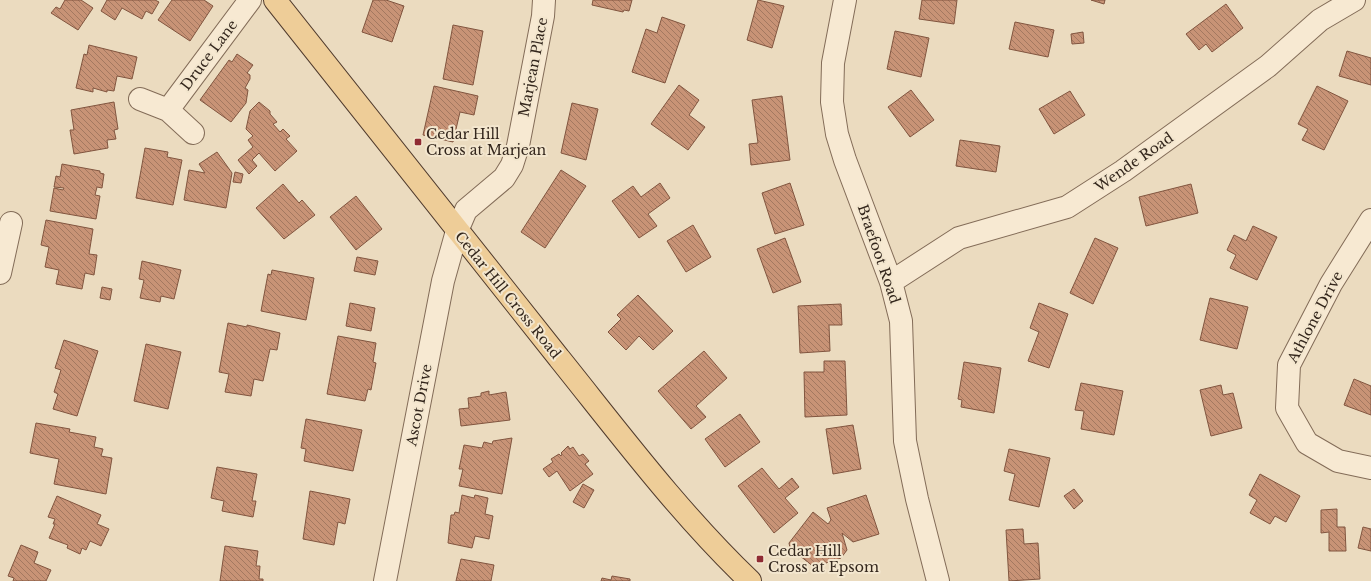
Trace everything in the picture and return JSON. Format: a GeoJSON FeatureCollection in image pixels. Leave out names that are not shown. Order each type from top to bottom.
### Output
{"type":"FeatureCollection","features":[{"type":"Feature","properties":{"kind":"main road","name":"Cedar Hill Cross Road"},"geometry":{"type":"LineString","coordinates":[[276,0],[457,231],[674,501],[717,550],[750,581]]}},
{"type":"Feature","properties":{"kind":"street","name":"Druce Lane"},"geometry":{"type":"LineString","coordinates":[[168,110],[250,0]]}},
{"type":"Feature","properties":{"kind":"street","name":"Marjean Place"},"geometry":{"type":"LineString","coordinates":[[457,231],[466,210],[504,178],[512,165],[518,146],[540,31],[544,0]]}},
{"type":"Feature","properties":{"kind":"street","name":"Braefoot Road"},"geometry":{"type":"LineString","coordinates":[[845,0],[833,63],[832,102],[837,134],[845,160],[891,282],[901,321],[904,441],[938,581]]}},
{"type":"Feature","properties":{"kind":"street","name":"Wende Road"},"geometry":{"type":"LineString","coordinates":[[891,282],[959,238],[1067,207],[1123,171],[1268,66],[1320,20],[1354,0]]}},
{"type":"Feature","properties":{"kind":"street"},"geometry":{"type":"LineString","coordinates":[[140,99],[168,110],[193,133]]}},
{"type":"Feature","properties":{"kind":"street","name":"Athlone Drive"},"geometry":{"type":"LineString","coordinates":[[1371,220],[1331,284],[1289,364],[1287,408],[1307,443],[1338,461],[1371,468]]}},
{"type":"Feature","properties":{"kind":"street"},"geometry":{"type":"LineString","coordinates":[[0,273],[11,223]]}},
{"type":"Feature","properties":{"kind":"street","name":"Ascot Drive"},"geometry":{"type":"LineString","coordinates":[[385,581],[443,281],[457,231]]}},
{"type":"Feature","properties":{"kind":"building"},"geometry":{"type":"Polygon","coordinates":[[[65,0],[81,0],[93,8],[78,30],[51,13],[56,7],[60,9],[65,0]]]}},
{"type":"Feature","properties":{"kind":"building"},"geometry":{"type":"Polygon","coordinates":[[[107,0],[155,0],[159,2],[152,14],[146,11],[142,19],[122,8],[115,20],[101,11],[107,0]]]}},
{"type":"Feature","properties":{"kind":"building"},"geometry":{"type":"Polygon","coordinates":[[[172,0],[204,0],[213,6],[190,41],[158,20],[172,0]]]}},
{"type":"Feature","properties":{"kind":"building"},"geometry":{"type":"Polygon","coordinates":[[[373,0],[386,0],[404,6],[392,42],[362,32],[373,0]]]}},
{"type":"Feature","properties":{"kind":"building"},"geometry":{"type":"Polygon","coordinates":[[[593,0],[632,0],[629,11],[624,10],[623,12],[592,5],[593,0]]]}},
{"type":"Feature","properties":{"kind":"building"},"geometry":{"type":"Polygon","coordinates":[[[758,0],[784,6],[772,48],[747,40],[758,0]]]}},
{"type":"Feature","properties":{"kind":"building"},"geometry":{"type":"Polygon","coordinates":[[[922,0],[957,0],[954,24],[919,19],[922,0]]]}},
{"type":"Feature","properties":{"kind":"building"},"geometry":{"type":"Polygon","coordinates":[[[1091,0],[1105,0],[1104,4],[1091,0]]]}},
{"type":"Feature","properties":{"kind":"building"},"geometry":{"type":"Polygon","coordinates":[[[1226,4],[1243,28],[1212,52],[1206,44],[1199,50],[1186,34],[1226,4]]]}},
{"type":"Feature","properties":{"kind":"building"},"geometry":{"type":"Polygon","coordinates":[[[662,17],[685,25],[665,83],[632,72],[646,29],[657,33],[662,17]]]}},
{"type":"Feature","properties":{"kind":"building"},"geometry":{"type":"Polygon","coordinates":[[[1015,22],[1054,30],[1048,57],[1009,49],[1015,22]]]}},
{"type":"Feature","properties":{"kind":"building"},"geometry":{"type":"Polygon","coordinates":[[[453,25],[483,31],[473,85],[443,79],[453,25]]]}},
{"type":"Feature","properties":{"kind":"building"},"geometry":{"type":"Polygon","coordinates":[[[895,31],[929,38],[921,77],[887,69],[895,31]]]}},
{"type":"Feature","properties":{"kind":"building"},"geometry":{"type":"Polygon","coordinates":[[[1083,32],[1084,43],[1072,44],[1071,34],[1083,32]]]}},
{"type":"Feature","properties":{"kind":"building"},"geometry":{"type":"Polygon","coordinates":[[[89,45],[137,57],[132,79],[117,76],[114,91],[107,90],[107,92],[93,88],[93,92],[76,88],[84,54],[87,55],[89,45]]]}},
{"type":"Feature","properties":{"kind":"building"},"geometry":{"type":"Polygon","coordinates":[[[1347,51],[1371,58],[1371,85],[1339,76],[1347,51]]]}},
{"type":"Feature","properties":{"kind":"building"},"geometry":{"type":"Polygon","coordinates":[[[237,54],[253,65],[247,73],[250,75],[250,79],[245,88],[248,90],[246,103],[231,122],[200,100],[229,60],[232,62],[237,54]]]}},
{"type":"Feature","properties":{"kind":"building"},"geometry":{"type":"Polygon","coordinates":[[[679,85],[699,100],[689,115],[705,127],[688,150],[651,124],[679,85]]]}},
{"type":"Feature","properties":{"kind":"building"},"geometry":{"type":"Polygon","coordinates":[[[434,86],[478,96],[474,115],[460,112],[453,142],[423,135],[434,86]]]}},
{"type":"Feature","properties":{"kind":"building"},"geometry":{"type":"Polygon","coordinates":[[[1317,86],[1348,101],[1324,150],[1302,140],[1308,129],[1298,124],[1317,86]]]}},
{"type":"Feature","properties":{"kind":"building"},"geometry":{"type":"Polygon","coordinates":[[[911,90],[934,120],[910,137],[888,107],[911,90]]]}},
{"type":"Feature","properties":{"kind":"building"},"geometry":{"type":"Polygon","coordinates":[[[1070,91],[1085,115],[1054,134],[1039,109],[1070,91]]]}},
{"type":"Feature","properties":{"kind":"building"},"geometry":{"type":"Polygon","coordinates":[[[782,96],[790,160],[751,165],[749,144],[758,143],[752,100],[782,96]]]}},
{"type":"Feature","properties":{"kind":"building"},"geometry":{"type":"Polygon","coordinates":[[[114,102],[118,129],[114,130],[116,139],[107,140],[108,148],[74,154],[70,130],[74,130],[71,110],[114,102]]]}},
{"type":"Feature","properties":{"kind":"building"},"geometry":{"type":"Polygon","coordinates":[[[259,102],[270,111],[270,114],[277,122],[273,124],[280,132],[283,129],[290,136],[286,139],[297,151],[275,171],[259,153],[252,160],[257,166],[249,174],[238,160],[253,147],[248,140],[253,136],[246,129],[250,111],[259,102]]]}},
{"type":"Feature","properties":{"kind":"building"},"geometry":{"type":"Polygon","coordinates":[[[572,103],[598,109],[586,160],[561,153],[572,103]]]}},
{"type":"Feature","properties":{"kind":"building"},"geometry":{"type":"Polygon","coordinates":[[[960,140],[1000,146],[996,172],[956,166],[960,140]]]}},
{"type":"Feature","properties":{"kind":"building"},"geometry":{"type":"Polygon","coordinates":[[[145,148],[168,152],[167,157],[182,160],[173,205],[136,198],[145,148]]]}},
{"type":"Feature","properties":{"kind":"building"},"geometry":{"type":"Polygon","coordinates":[[[217,152],[232,173],[226,208],[184,200],[189,170],[205,173],[199,164],[217,152]]]}},
{"type":"Feature","properties":{"kind":"building"},"geometry":{"type":"Polygon","coordinates":[[[62,164],[100,171],[100,173],[104,174],[102,188],[97,187],[95,195],[100,196],[96,219],[50,211],[54,188],[63,190],[64,188],[54,187],[56,176],[60,177],[62,164]]]}},
{"type":"Feature","properties":{"kind":"building"},"geometry":{"type":"Polygon","coordinates":[[[561,170],[586,186],[545,248],[521,232],[561,170]]]}},
{"type":"Feature","properties":{"kind":"building"},"geometry":{"type":"Polygon","coordinates":[[[235,172],[243,174],[241,183],[233,182],[235,172]]]}},
{"type":"Feature","properties":{"kind":"building"},"geometry":{"type":"Polygon","coordinates":[[[660,183],[670,198],[648,214],[657,226],[639,238],[612,201],[633,186],[641,197],[660,183]]]}},
{"type":"Feature","properties":{"kind":"building"},"geometry":{"type":"Polygon","coordinates":[[[790,183],[804,225],[775,234],[762,193],[790,183]]]}},
{"type":"Feature","properties":{"kind":"building"},"geometry":{"type":"Polygon","coordinates":[[[283,184],[299,203],[302,200],[315,215],[284,239],[256,208],[283,184]]]}},
{"type":"Feature","properties":{"kind":"building"},"geometry":{"type":"Polygon","coordinates":[[[1191,184],[1198,213],[1146,226],[1139,197],[1191,184]]]}},
{"type":"Feature","properties":{"kind":"building"},"geometry":{"type":"Polygon","coordinates":[[[356,196],[382,229],[356,250],[330,217],[356,196]]]}},
{"type":"Feature","properties":{"kind":"building"},"geometry":{"type":"Polygon","coordinates":[[[46,220],[93,229],[89,254],[97,255],[94,275],[85,273],[82,289],[56,284],[59,270],[45,267],[49,247],[41,245],[46,220]]]}},
{"type":"Feature","properties":{"kind":"building"},"geometry":{"type":"Polygon","coordinates":[[[693,225],[711,257],[686,272],[667,241],[693,225]]]}},
{"type":"Feature","properties":{"kind":"building"},"geometry":{"type":"Polygon","coordinates":[[[1253,226],[1277,237],[1257,280],[1230,268],[1236,255],[1227,250],[1234,235],[1246,241],[1253,226]]]}},
{"type":"Feature","properties":{"kind":"building"},"geometry":{"type":"Polygon","coordinates":[[[785,238],[801,282],[773,293],[757,249],[785,238]]]}},
{"type":"Feature","properties":{"kind":"building"},"geometry":{"type":"Polygon","coordinates":[[[1095,238],[1118,248],[1093,304],[1070,293],[1095,238]]]}},
{"type":"Feature","properties":{"kind":"building"},"geometry":{"type":"Polygon","coordinates":[[[357,257],[378,261],[375,275],[354,271],[357,257]]]}},
{"type":"Feature","properties":{"kind":"building"},"geometry":{"type":"Polygon","coordinates":[[[142,261],[181,270],[174,299],[161,296],[160,302],[140,298],[144,280],[139,279],[142,261]]]}},
{"type":"Feature","properties":{"kind":"building"},"geometry":{"type":"Polygon","coordinates":[[[272,270],[314,278],[306,320],[261,311],[268,274],[271,275],[272,270]]]}},
{"type":"Feature","properties":{"kind":"building"},"geometry":{"type":"Polygon","coordinates":[[[102,287],[112,289],[110,300],[100,298],[102,287]]]}},
{"type":"Feature","properties":{"kind":"building"},"geometry":{"type":"Polygon","coordinates":[[[638,295],[673,331],[653,350],[639,336],[626,350],[608,332],[621,319],[617,315],[638,295]]]}},
{"type":"Feature","properties":{"kind":"building"},"geometry":{"type":"Polygon","coordinates":[[[1210,298],[1248,307],[1237,349],[1200,340],[1210,298]]]}},
{"type":"Feature","properties":{"kind":"building"},"geometry":{"type":"Polygon","coordinates":[[[350,303],[375,308],[371,331],[346,326],[350,303]]]}},
{"type":"Feature","properties":{"kind":"building"},"geometry":{"type":"Polygon","coordinates":[[[1039,303],[1068,314],[1049,368],[1028,361],[1039,332],[1030,328],[1039,303]]]}},
{"type":"Feature","properties":{"kind":"building"},"geometry":{"type":"Polygon","coordinates":[[[841,304],[842,325],[829,325],[830,351],[800,353],[798,306],[841,304]]]}},
{"type":"Feature","properties":{"kind":"building"},"geometry":{"type":"Polygon","coordinates":[[[228,323],[247,327],[247,325],[280,333],[277,350],[270,349],[263,381],[254,379],[251,396],[225,392],[229,374],[219,372],[228,323]]]}},
{"type":"Feature","properties":{"kind":"building"},"geometry":{"type":"Polygon","coordinates":[[[338,336],[376,343],[373,362],[376,363],[371,390],[368,389],[365,401],[327,394],[338,336]]]}},
{"type":"Feature","properties":{"kind":"building"},"geometry":{"type":"Polygon","coordinates":[[[64,340],[98,351],[77,416],[53,409],[58,394],[54,392],[61,370],[55,368],[64,340]]]}},
{"type":"Feature","properties":{"kind":"building"},"geometry":{"type":"Polygon","coordinates":[[[146,344],[181,352],[168,409],[134,401],[146,344]]]}},
{"type":"Feature","properties":{"kind":"building"},"geometry":{"type":"Polygon","coordinates":[[[704,351],[727,378],[696,406],[706,417],[691,429],[658,391],[704,351]]]}},
{"type":"Feature","properties":{"kind":"building"},"geometry":{"type":"Polygon","coordinates":[[[824,361],[845,361],[847,415],[805,417],[804,372],[824,372],[824,361]]]}},
{"type":"Feature","properties":{"kind":"building"},"geometry":{"type":"Polygon","coordinates":[[[964,362],[1001,368],[994,413],[961,407],[962,400],[958,399],[964,362]]]}},
{"type":"Feature","properties":{"kind":"building"},"geometry":{"type":"Polygon","coordinates":[[[1354,379],[1371,386],[1371,415],[1344,405],[1354,379]]]}},
{"type":"Feature","properties":{"kind":"building"},"geometry":{"type":"Polygon","coordinates":[[[1081,383],[1123,391],[1114,435],[1081,429],[1084,411],[1075,410],[1081,383]]]}},
{"type":"Feature","properties":{"kind":"building"},"geometry":{"type":"Polygon","coordinates":[[[1221,385],[1223,395],[1233,393],[1242,428],[1211,436],[1200,390],[1221,385]]]}},
{"type":"Feature","properties":{"kind":"building"},"geometry":{"type":"Polygon","coordinates":[[[489,391],[489,395],[506,392],[510,420],[461,426],[459,409],[469,408],[468,398],[481,396],[481,393],[489,391]]]}},
{"type":"Feature","properties":{"kind":"building"},"geometry":{"type":"Polygon","coordinates":[[[740,414],[760,442],[725,467],[705,439],[740,414]]]}},
{"type":"Feature","properties":{"kind":"building"},"geometry":{"type":"Polygon","coordinates":[[[306,419],[362,430],[353,471],[304,461],[306,449],[301,448],[306,419]]]}},
{"type":"Feature","properties":{"kind":"building"},"geometry":{"type":"Polygon","coordinates":[[[36,423],[70,429],[69,432],[96,437],[94,447],[103,449],[101,456],[112,458],[106,494],[54,484],[59,459],[30,453],[36,423]]]}},
{"type":"Feature","properties":{"kind":"building"},"geometry":{"type":"Polygon","coordinates":[[[853,425],[861,469],[833,474],[826,429],[853,425]]]}},
{"type":"Feature","properties":{"kind":"building"},"geometry":{"type":"Polygon","coordinates":[[[512,438],[502,494],[459,486],[463,469],[459,469],[464,445],[482,448],[484,442],[492,444],[493,441],[512,438]]]}},
{"type":"Feature","properties":{"kind":"building"},"geometry":{"type":"Polygon","coordinates":[[[568,446],[570,449],[573,447],[579,456],[583,454],[589,461],[585,464],[593,474],[570,491],[557,471],[549,477],[543,469],[553,462],[551,459],[559,454],[561,456],[561,453],[568,446]]]}},
{"type":"Feature","properties":{"kind":"building"},"geometry":{"type":"Polygon","coordinates":[[[1009,449],[1050,458],[1039,507],[1009,500],[1015,474],[1004,471],[1009,449]]]}},
{"type":"Feature","properties":{"kind":"building"},"geometry":{"type":"Polygon","coordinates":[[[217,467],[257,474],[252,501],[256,501],[253,517],[222,511],[224,501],[211,498],[217,467]]]}},
{"type":"Feature","properties":{"kind":"building"},"geometry":{"type":"Polygon","coordinates":[[[762,468],[779,489],[792,478],[799,487],[785,498],[798,513],[774,533],[738,486],[762,468]]]}},
{"type":"Feature","properties":{"kind":"building"},"geometry":{"type":"Polygon","coordinates":[[[1260,474],[1300,496],[1286,522],[1275,516],[1270,524],[1250,513],[1257,500],[1249,495],[1260,474]]]}},
{"type":"Feature","properties":{"kind":"building"},"geometry":{"type":"Polygon","coordinates":[[[583,484],[594,490],[584,508],[573,502],[583,484]]]}},
{"type":"Feature","properties":{"kind":"building"},"geometry":{"type":"Polygon","coordinates":[[[1074,489],[1083,501],[1074,509],[1064,496],[1074,489]]]}},
{"type":"Feature","properties":{"kind":"building"},"geometry":{"type":"Polygon","coordinates":[[[310,491],[350,499],[345,524],[338,522],[334,545],[303,539],[310,491]]]}},
{"type":"Feature","properties":{"kind":"building"},"geometry":{"type":"Polygon","coordinates":[[[462,495],[474,498],[475,495],[488,498],[485,514],[493,516],[489,539],[475,536],[472,548],[448,543],[451,515],[454,515],[455,512],[459,513],[462,495]]]}},
{"type":"Feature","properties":{"kind":"building"},"geometry":{"type":"Polygon","coordinates":[[[866,495],[879,534],[853,542],[842,533],[847,550],[841,558],[814,567],[790,548],[789,543],[813,512],[828,524],[831,520],[827,508],[866,495]]]}},
{"type":"Feature","properties":{"kind":"building"},"geometry":{"type":"Polygon","coordinates":[[[57,496],[101,515],[97,524],[109,529],[101,546],[90,541],[86,550],[82,548],[80,554],[67,548],[68,545],[49,538],[55,524],[53,524],[55,519],[48,517],[57,496]]]}},
{"type":"Feature","properties":{"kind":"building"},"geometry":{"type":"Polygon","coordinates":[[[1337,509],[1337,527],[1345,527],[1346,551],[1329,551],[1329,532],[1321,533],[1321,510],[1337,509]]]}},
{"type":"Feature","properties":{"kind":"building"},"geometry":{"type":"Polygon","coordinates":[[[1363,527],[1371,529],[1371,551],[1358,548],[1363,527]]]}},
{"type":"Feature","properties":{"kind":"building"},"geometry":{"type":"Polygon","coordinates":[[[1023,529],[1024,544],[1038,543],[1040,579],[1009,581],[1006,530],[1023,529]]]}},
{"type":"Feature","properties":{"kind":"building"},"geometry":{"type":"Polygon","coordinates":[[[21,545],[38,552],[34,563],[51,570],[46,581],[13,581],[14,578],[8,576],[21,545]]]}},
{"type":"Feature","properties":{"kind":"building"},"geometry":{"type":"Polygon","coordinates":[[[225,546],[258,551],[256,566],[260,566],[259,579],[263,579],[263,581],[220,581],[225,546]]]}},
{"type":"Feature","properties":{"kind":"building"},"geometry":{"type":"Polygon","coordinates":[[[461,559],[494,565],[491,581],[456,581],[461,559]]]}},
{"type":"Feature","properties":{"kind":"building"},"geometry":{"type":"Polygon","coordinates":[[[612,576],[630,579],[630,581],[601,581],[602,578],[611,580],[612,576]]]}},
{"type":"Feature","properties":{"kind":"place","name":"Cedar Hill Cross at Marjean"},"geometry":{"type":"Point","coordinates":[418,142]}},
{"type":"Feature","properties":{"kind":"place","name":"Cedar Hill Cross at Epsom"},"geometry":{"type":"Point","coordinates":[760,559]}}]}
